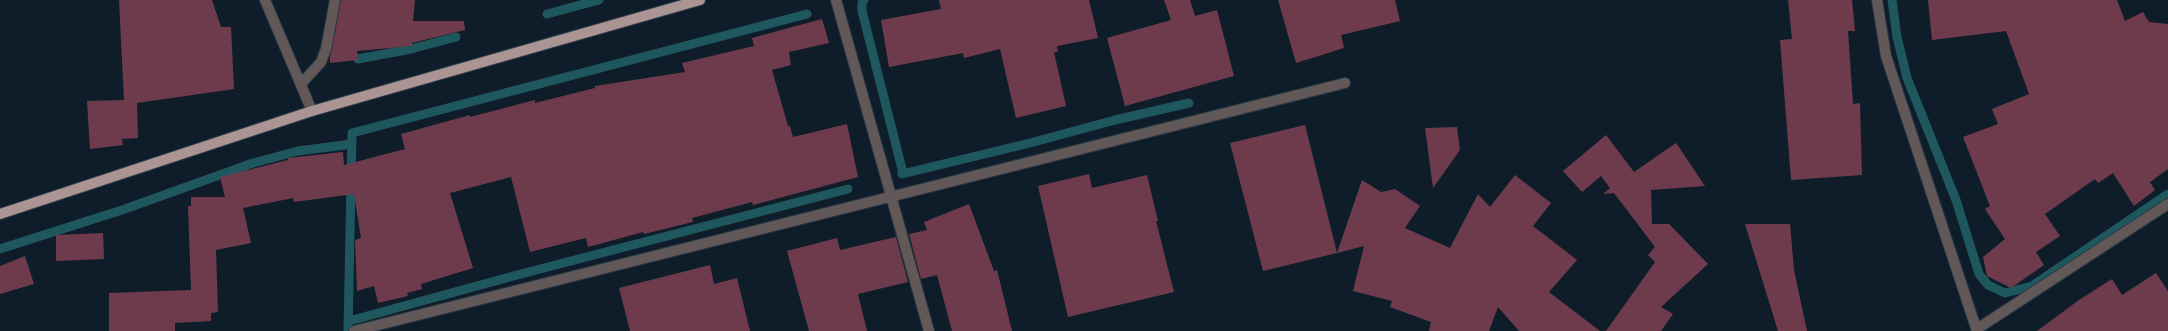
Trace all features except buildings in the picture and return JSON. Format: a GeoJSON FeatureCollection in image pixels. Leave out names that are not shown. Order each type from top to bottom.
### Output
{"type":"FeatureCollection","features":[{"type":"Feature","properties":{"kind":"main road"},"geometry":{"type":"LineString","coordinates":[[0,214],[312,110],[700,0]]}},
{"type":"Feature","properties":{"kind":"street"},"geometry":{"type":"LineString","coordinates":[[265,0],[312,110]]}},
{"type":"Feature","properties":{"kind":"street"},"geometry":{"type":"LineString","coordinates":[[301,84],[321,62],[336,0]]}},
{"type":"Feature","properties":{"kind":"street"},"geometry":{"type":"LineString","coordinates":[[836,0],[929,331]]}},
{"type":"Feature","properties":{"kind":"street"},"geometry":{"type":"LineString","coordinates":[[1877,0],[1886,56],[1977,330],[2168,204]]}},
{"type":"Feature","properties":{"kind":"street"},"geometry":{"type":"LineString","coordinates":[[354,331],[1344,83]]}},
{"type":"Feature","properties":{"kind":"waterway"},"geometry":{"type":"LineString","coordinates":[[547,14],[599,0]]}},
{"type":"Feature","properties":{"kind":"waterway"},"geometry":{"type":"LineString","coordinates":[[864,0],[862,3],[862,11],[903,173]]}},
{"type":"Feature","properties":{"kind":"waterway"},"geometry":{"type":"LineString","coordinates":[[1892,0],[1897,37],[1907,78],[1956,200],[1979,274],[1988,285],[2005,293],[2032,286],[2168,194]]}},
{"type":"Feature","properties":{"kind":"waterway"},"geometry":{"type":"LineString","coordinates":[[348,331],[352,133],[807,14]]}},
{"type":"Feature","properties":{"kind":"waterway"},"geometry":{"type":"LineString","coordinates":[[358,59],[411,49],[456,37]]}},
{"type":"Feature","properties":{"kind":"waterway"},"geometry":{"type":"LineString","coordinates":[[902,174],[1030,143],[1115,120],[1189,103]]}},
{"type":"Feature","properties":{"kind":"waterway"},"geometry":{"type":"LineString","coordinates":[[0,249],[125,209],[253,163],[298,151],[352,144]]}},
{"type":"Feature","properties":{"kind":"waterway"},"geometry":{"type":"LineString","coordinates":[[349,321],[517,275],[848,189]]}}]}
